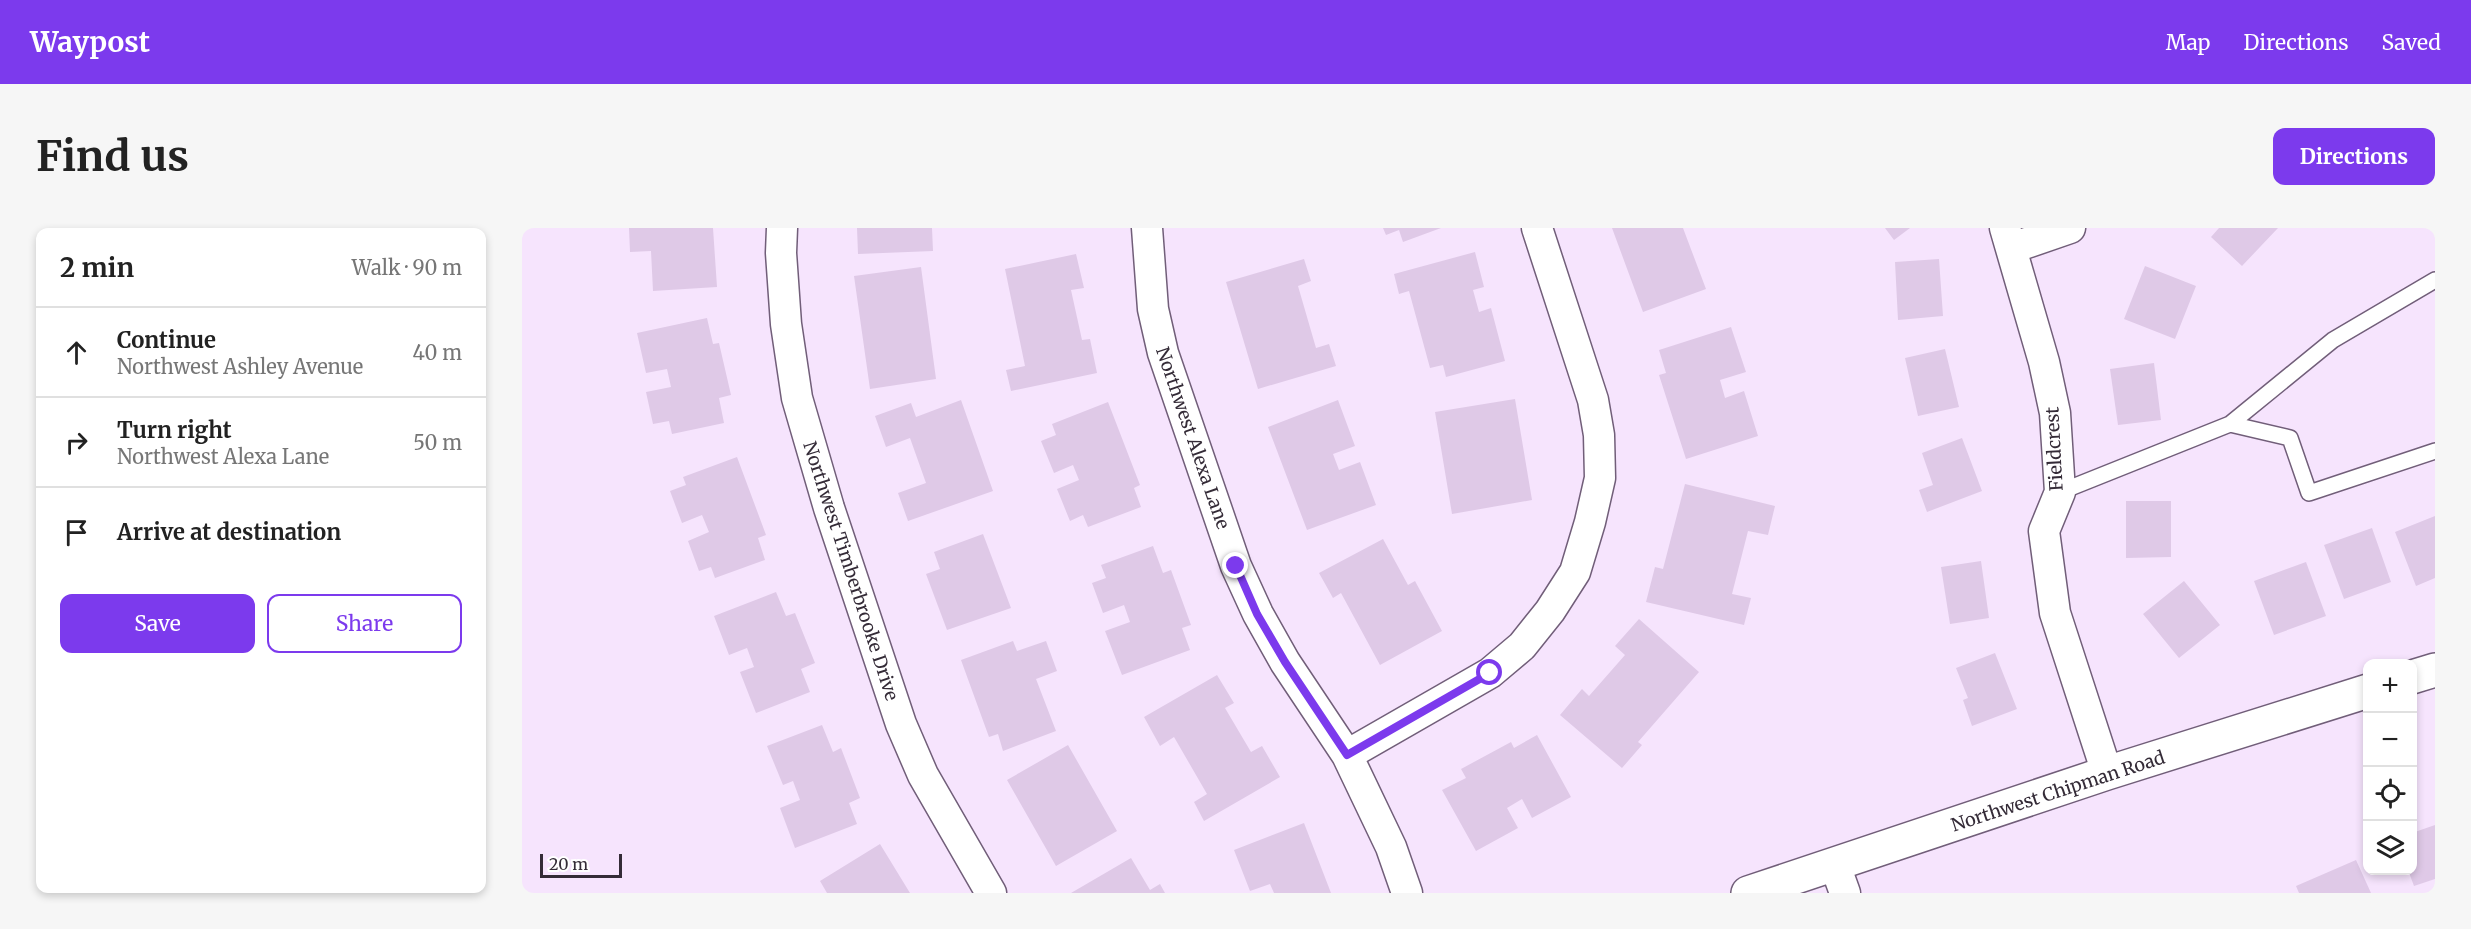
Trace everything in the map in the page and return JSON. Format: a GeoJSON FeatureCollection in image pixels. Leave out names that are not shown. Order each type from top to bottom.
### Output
{"type":"FeatureCollection","features":[{"type":"Feature","properties":{"kind":"main road"},"geometry":{"type":"LineString","coordinates":[[2417,675],[2435,670]]}},
{"type":"Feature","properties":{"kind":"main road","name":"Northwest Chipman Road"},"geometry":{"type":"LineString","coordinates":[[1749,893],[1840,879],[2107,773],[2363,692]]}},
{"type":"Feature","properties":{"kind":"street","name":"Northwest Timberbrooke Drive"},"geometry":{"type":"LineString","coordinates":[[782,228],[781,253],[786,324],[796,398],[829,508],[901,724],[923,775],[991,893]]}},
{"type":"Feature","properties":{"kind":"street","name":"Northwest Alexa Lane"},"geometry":{"type":"LineString","coordinates":[[1147,228],[1153,309],[1163,353],[1236,566],[1257,614],[1347,755],[1391,847],[1407,893]]}},
{"type":"Feature","properties":{"kind":"street"},"geometry":{"type":"LineString","coordinates":[[1347,755],[1490,673],[1522,646],[1550,611],[1575,572],[1600,478],[1599,435],[1593,400],[1537,228]]}},
{"type":"Feature","properties":{"kind":"street"},"geometry":{"type":"LineString","coordinates":[[2008,238],[2070,228]]}},
{"type":"Feature","properties":{"kind":"street","name":"Fieldcrest"},"geometry":{"type":"LineString","coordinates":[[2008,238],[2044,362],[2055,413],[2060,492],[2044,531],[2055,614],[2107,773]]}},
{"type":"Feature","properties":{"kind":"lane"},"geometry":{"type":"LineString","coordinates":[[2060,492],[2230,424],[2333,340],[2435,280]]}},
{"type":"Feature","properties":{"kind":"lane"},"geometry":{"type":"LineString","coordinates":[[2230,424],[2290,438],[2310,493],[2435,451]]}},
{"type":"Feature","properties":{"kind":"building"},"geometry":{"type":"Polygon","coordinates":[[[629,228],[713,228],[717,287],[653,291],[651,251],[630,252],[629,228]]]}},
{"type":"Feature","properties":{"kind":"building"},"geometry":{"type":"Polygon","coordinates":[[[857,228],[932,228],[933,251],[858,254],[857,228]]]}},
{"type":"Feature","properties":{"kind":"building"},"geometry":{"type":"Polygon","coordinates":[[[1383,228],[1441,228],[1403,242],[1399,230],[1386,235],[1383,228]]]}},
{"type":"Feature","properties":{"kind":"building"},"geometry":{"type":"Polygon","coordinates":[[[1612,228],[1683,228],[1706,289],[1643,312],[1612,228]]]}},
{"type":"Feature","properties":{"kind":"building"},"geometry":{"type":"Polygon","coordinates":[[[1885,228],[1910,228],[1894,240],[1885,228]]]}},
{"type":"Feature","properties":{"kind":"building"},"geometry":{"type":"Polygon","coordinates":[[[2219,228],[2278,228],[2242,266],[2211,237],[2219,228]]]}},
{"type":"Feature","properties":{"kind":"building"},"geometry":{"type":"Polygon","coordinates":[[[1475,252],[1484,287],[1473,290],[1479,312],[1491,308],[1505,361],[1446,377],[1443,365],[1430,368],[1409,291],[1399,294],[1394,274],[1475,252]]]}},
{"type":"Feature","properties":{"kind":"building"},"geometry":{"type":"Polygon","coordinates":[[[1076,254],[1084,288],[1071,290],[1082,340],[1090,339],[1097,373],[1011,391],[1006,370],[1025,366],[1005,269],[1076,254]]]}},
{"type":"Feature","properties":{"kind":"building"},"geometry":{"type":"Polygon","coordinates":[[[1304,259],[1311,281],[1298,286],[1316,348],[1329,344],[1336,366],[1258,389],[1226,282],[1304,259]]]}},
{"type":"Feature","properties":{"kind":"building"},"geometry":{"type":"Polygon","coordinates":[[[1939,259],[1943,316],[1898,320],[1895,262],[1939,259]]]}},
{"type":"Feature","properties":{"kind":"building"},"geometry":{"type":"Polygon","coordinates":[[[2145,266],[2196,286],[2175,339],[2124,319],[2145,266]]]}},
{"type":"Feature","properties":{"kind":"building"},"geometry":{"type":"Polygon","coordinates":[[[921,267],[936,379],[870,389],[854,276],[921,267]]]}},
{"type":"Feature","properties":{"kind":"building"},"geometry":{"type":"Polygon","coordinates":[[[707,318],[713,344],[719,343],[731,395],[719,398],[724,423],[672,434],[669,421],[653,424],[646,392],[671,387],[667,369],[646,373],[637,333],[707,318]]]}},
{"type":"Feature","properties":{"kind":"building"},"geometry":{"type":"Polygon","coordinates":[[[1731,327],[1746,372],[1720,380],[1725,398],[1744,391],[1758,436],[1686,459],[1659,375],[1666,373],[1659,350],[1731,327]]]}},
{"type":"Feature","properties":{"kind":"building"},"geometry":{"type":"Polygon","coordinates":[[[1945,349],[1959,407],[1918,416],[1905,358],[1945,349]]]}},
{"type":"Feature","properties":{"kind":"building"},"geometry":{"type":"Polygon","coordinates":[[[2154,363],[2161,420],[2118,425],[2110,369],[2154,363]]]}},
{"type":"Feature","properties":{"kind":"building"},"geometry":{"type":"Polygon","coordinates":[[[1515,399],[1532,500],[1452,514],[1435,412],[1515,399]]]}},
{"type":"Feature","properties":{"kind":"building"},"geometry":{"type":"Polygon","coordinates":[[[961,400],[993,491],[908,521],[898,493],[926,483],[910,438],[886,447],[875,416],[911,403],[916,417],[961,400]]]}},
{"type":"Feature","properties":{"kind":"building"},"geometry":{"type":"Polygon","coordinates":[[[1338,400],[1355,446],[1333,454],[1339,470],[1360,462],[1376,505],[1307,530],[1268,427],[1338,400]]]}},
{"type":"Feature","properties":{"kind":"building"},"geometry":{"type":"Polygon","coordinates":[[[1108,402],[1140,485],[1134,488],[1141,507],[1088,527],[1083,515],[1070,521],[1057,489],[1079,480],[1073,465],[1054,473],[1041,441],[1056,435],[1052,424],[1108,402]]]}},
{"type":"Feature","properties":{"kind":"building"},"geometry":{"type":"Polygon","coordinates":[[[1962,438],[1982,491],[1927,512],[1919,490],[1933,485],[1922,453],[1962,438]]]}},
{"type":"Feature","properties":{"kind":"building"},"geometry":{"type":"Polygon","coordinates":[[[737,457],[766,535],[758,538],[765,560],[715,578],[711,567],[699,571],[688,541],[709,532],[702,515],[682,523],[670,491],[686,485],[683,477],[737,457]]]}},
{"type":"Feature","properties":{"kind":"building"},"geometry":{"type":"Polygon","coordinates":[[[1685,484],[1775,506],[1768,535],[1748,531],[1732,594],[1751,598],[1744,625],[1646,602],[1655,567],[1663,569],[1685,484]]]}},
{"type":"Feature","properties":{"kind":"building"},"geometry":{"type":"Polygon","coordinates":[[[2126,501],[2171,501],[2171,557],[2126,558],[2126,501]]]}},
{"type":"Feature","properties":{"kind":"building"},"geometry":{"type":"Polygon","coordinates":[[[2435,516],[2435,578],[2416,586],[2395,532],[2435,516]]]}},
{"type":"Feature","properties":{"kind":"building"},"geometry":{"type":"Polygon","coordinates":[[[2372,528],[2391,582],[2344,599],[2324,545],[2372,528]]]}},
{"type":"Feature","properties":{"kind":"building"},"geometry":{"type":"Polygon","coordinates":[[[983,534],[1011,608],[947,630],[926,574],[940,569],[934,552],[983,534]]]}},
{"type":"Feature","properties":{"kind":"building"},"geometry":{"type":"Polygon","coordinates":[[[1383,539],[1408,585],[1415,581],[1442,631],[1380,665],[1341,593],[1333,598],[1319,573],[1383,539]]]}},
{"type":"Feature","properties":{"kind":"building"},"geometry":{"type":"Polygon","coordinates":[[[1153,546],[1163,573],[1171,570],[1191,625],[1182,628],[1190,650],[1122,675],[1105,631],[1130,622],[1124,605],[1103,613],[1092,583],[1106,578],[1101,565],[1153,546]]]}},
{"type":"Feature","properties":{"kind":"building"},"geometry":{"type":"Polygon","coordinates":[[[1981,561],[1989,618],[1950,624],[1941,567],[1981,561]]]}},
{"type":"Feature","properties":{"kind":"building"},"geometry":{"type":"Polygon","coordinates":[[[2306,562],[2326,616],[2274,635],[2254,581],[2306,562]]]}},
{"type":"Feature","properties":{"kind":"building"},"geometry":{"type":"Polygon","coordinates":[[[2184,581],[2220,625],[2179,658],[2143,614],[2184,581]]]}},
{"type":"Feature","properties":{"kind":"building"},"geometry":{"type":"Polygon","coordinates":[[[776,592],[786,616],[795,613],[815,663],[801,669],[810,692],[756,713],[740,672],[754,667],[747,648],[729,655],[714,616],[776,592]]]}},
{"type":"Feature","properties":{"kind":"building"},"geometry":{"type":"Polygon","coordinates":[[[1639,619],[1699,672],[1638,742],[1642,745],[1622,768],[1560,715],[1582,689],[1589,696],[1625,655],[1615,646],[1639,619]]]}},
{"type":"Feature","properties":{"kind":"building"},"geometry":{"type":"Polygon","coordinates":[[[1013,641],[1017,651],[1046,641],[1057,671],[1036,679],[1056,731],[1003,751],[998,734],[989,737],[961,660],[1013,641]]]}},
{"type":"Feature","properties":{"kind":"building"},"geometry":{"type":"Polygon","coordinates":[[[1995,653],[2017,709],[1972,726],[1963,700],[1968,698],[1956,668],[1995,653]]]}},
{"type":"Feature","properties":{"kind":"building"},"geometry":{"type":"Polygon","coordinates":[[[1217,675],[1234,703],[1225,708],[1251,752],[1262,746],[1280,777],[1204,821],[1194,802],[1207,794],[1174,737],[1160,746],[1144,717],[1217,675]]]}},
{"type":"Feature","properties":{"kind":"building"},"geometry":{"type":"Polygon","coordinates":[[[822,725],[833,752],[841,748],[860,798],[849,803],[857,824],[795,848],[780,808],[800,800],[793,781],[783,785],[767,746],[822,725]]]}},
{"type":"Feature","properties":{"kind":"building"},"geometry":{"type":"Polygon","coordinates":[[[1537,735],[1571,797],[1532,818],[1522,799],[1507,808],[1518,828],[1476,851],[1442,790],[1466,778],[1461,769],[1511,742],[1514,748],[1537,735]]]}},
{"type":"Feature","properties":{"kind":"building"},"geometry":{"type":"Polygon","coordinates":[[[1068,745],[1117,831],[1056,866],[1007,780],[1068,745]]]}},
{"type":"Feature","properties":{"kind":"building"},"geometry":{"type":"Polygon","coordinates":[[[1304,823],[1331,893],[1274,893],[1270,884],[1250,891],[1234,850],[1304,823]]]}},
{"type":"Feature","properties":{"kind":"building"},"geometry":{"type":"Polygon","coordinates":[[[2435,825],[2435,879],[2414,886],[2410,875],[2417,875],[2417,831],[2435,825]]]}},
{"type":"Feature","properties":{"kind":"building"},"geometry":{"type":"Polygon","coordinates":[[[880,844],[910,893],[827,893],[820,881],[880,844]]]}},
{"type":"Feature","properties":{"kind":"building"},"geometry":{"type":"Polygon","coordinates":[[[1131,858],[1150,890],[1160,884],[1165,893],[1071,893],[1131,858]]]}},
{"type":"Feature","properties":{"kind":"building"},"geometry":{"type":"Polygon","coordinates":[[[2356,860],[2371,893],[2299,893],[2296,886],[2356,860]]]}},
{"type":"Feature","properties":{"kind":"route"},"geometry":{"type":"LineString","coordinates":[[1236,566],[1257,614],[1285,662],[1347,755],[1490,673]]}}]}
